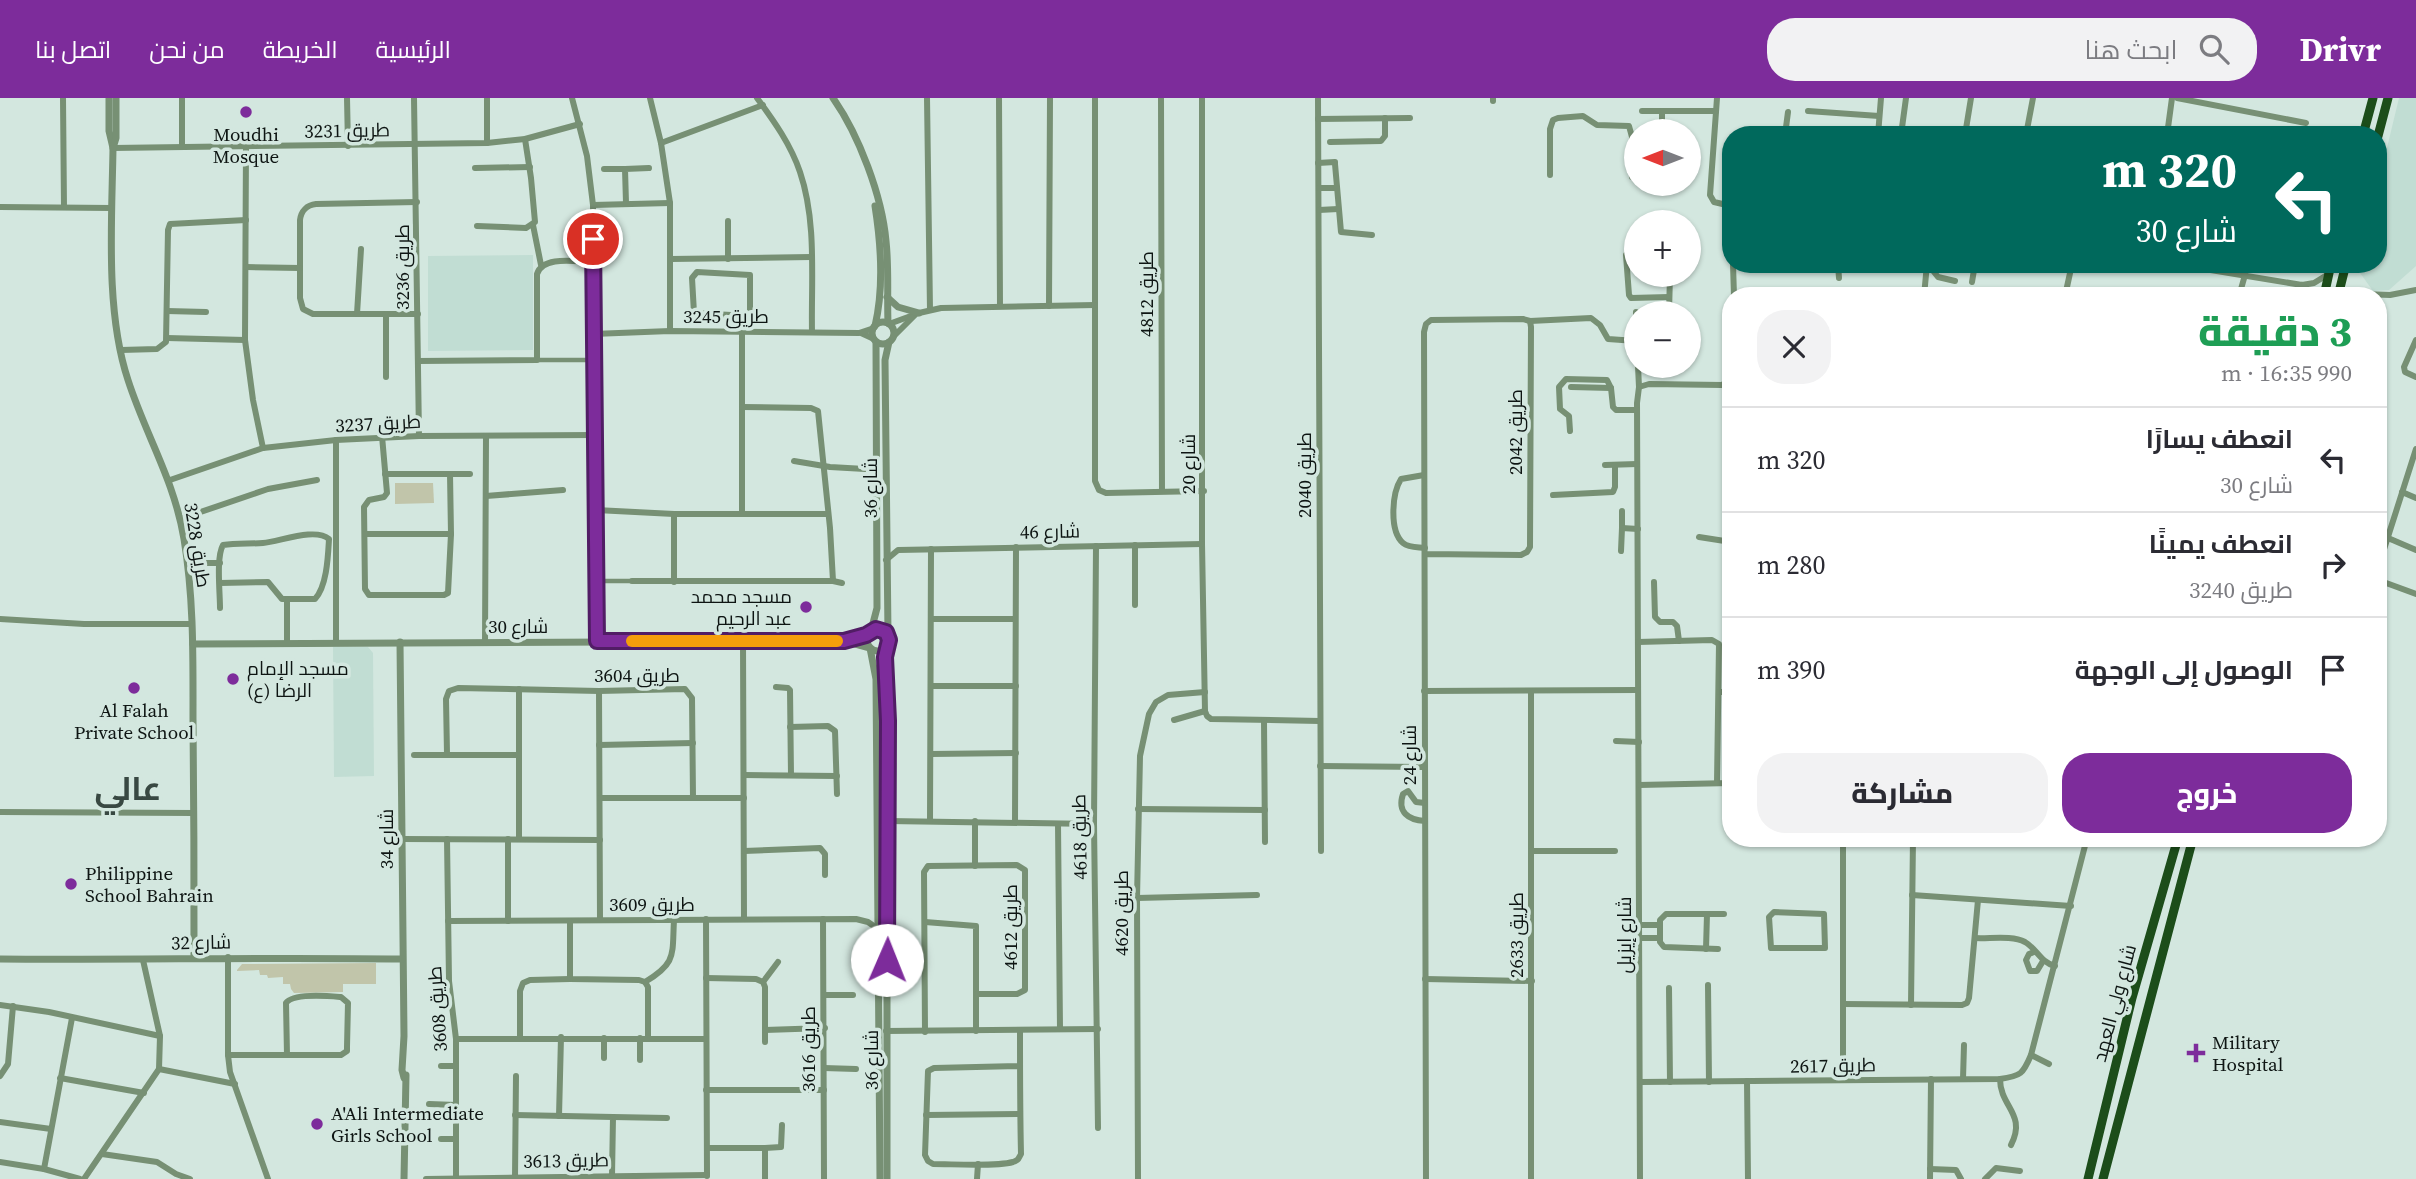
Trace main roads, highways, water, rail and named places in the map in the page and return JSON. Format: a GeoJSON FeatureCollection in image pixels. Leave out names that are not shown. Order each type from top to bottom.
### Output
{"type":"FeatureCollection","features":[{"type":"Feature","properties":{"kind":"main road"},"geometry":{"type":"LineString","coordinates":[[2366,126],[2372,98]]}},
{"type":"Feature","properties":{"kind":"main road"},"geometry":{"type":"LineString","coordinates":[[2381,126],[2388,98]]}},
{"type":"Feature","properties":{"kind":"main road","name":"شارع ولي العهد"},"geometry":{"type":"LineString","coordinates":[[2088,1179],[2132,998],[2175,847]]}},
{"type":"Feature","properties":{"kind":"main road","name":"شارع ولي العهد"},"geometry":{"type":"LineString","coordinates":[[2103,1179],[2191,847]]}},
{"type":"Feature","properties":{"kind":"place","name":"Moudhi Mosque"},"geometry":{"type":"Point","coordinates":[246,112]}},
{"type":"Feature","properties":{"kind":"place","name":"مسجد محمد عبد الرحيم"},"geometry":{"type":"Point","coordinates":[806,607]}},
{"type":"Feature","properties":{"kind":"place","name":"مسجد الإمام الرضا (ع)"},"geometry":{"type":"Point","coordinates":[233,679]}},
{"type":"Feature","properties":{"kind":"place","name":"Al Falah Private School"},"geometry":{"type":"Point","coordinates":[134,688]}},
{"type":"Feature","properties":{"kind":"place","name":"Philippine School Bahrain"},"geometry":{"type":"Point","coordinates":[71,884]}},
{"type":"Feature","properties":{"kind":"place","name":"Military Hospital"},"geometry":{"type":"Point","coordinates":[2196,1053]}},
{"type":"Feature","properties":{"kind":"place","name":"A'Ali Intermediate Girls School"},"geometry":{"type":"Point","coordinates":[317,1124]}},
{"type":"Feature","properties":{"kind":"district","name":"عالي"},"geometry":{"type":"Point","coordinates":[128,788]}}]}
